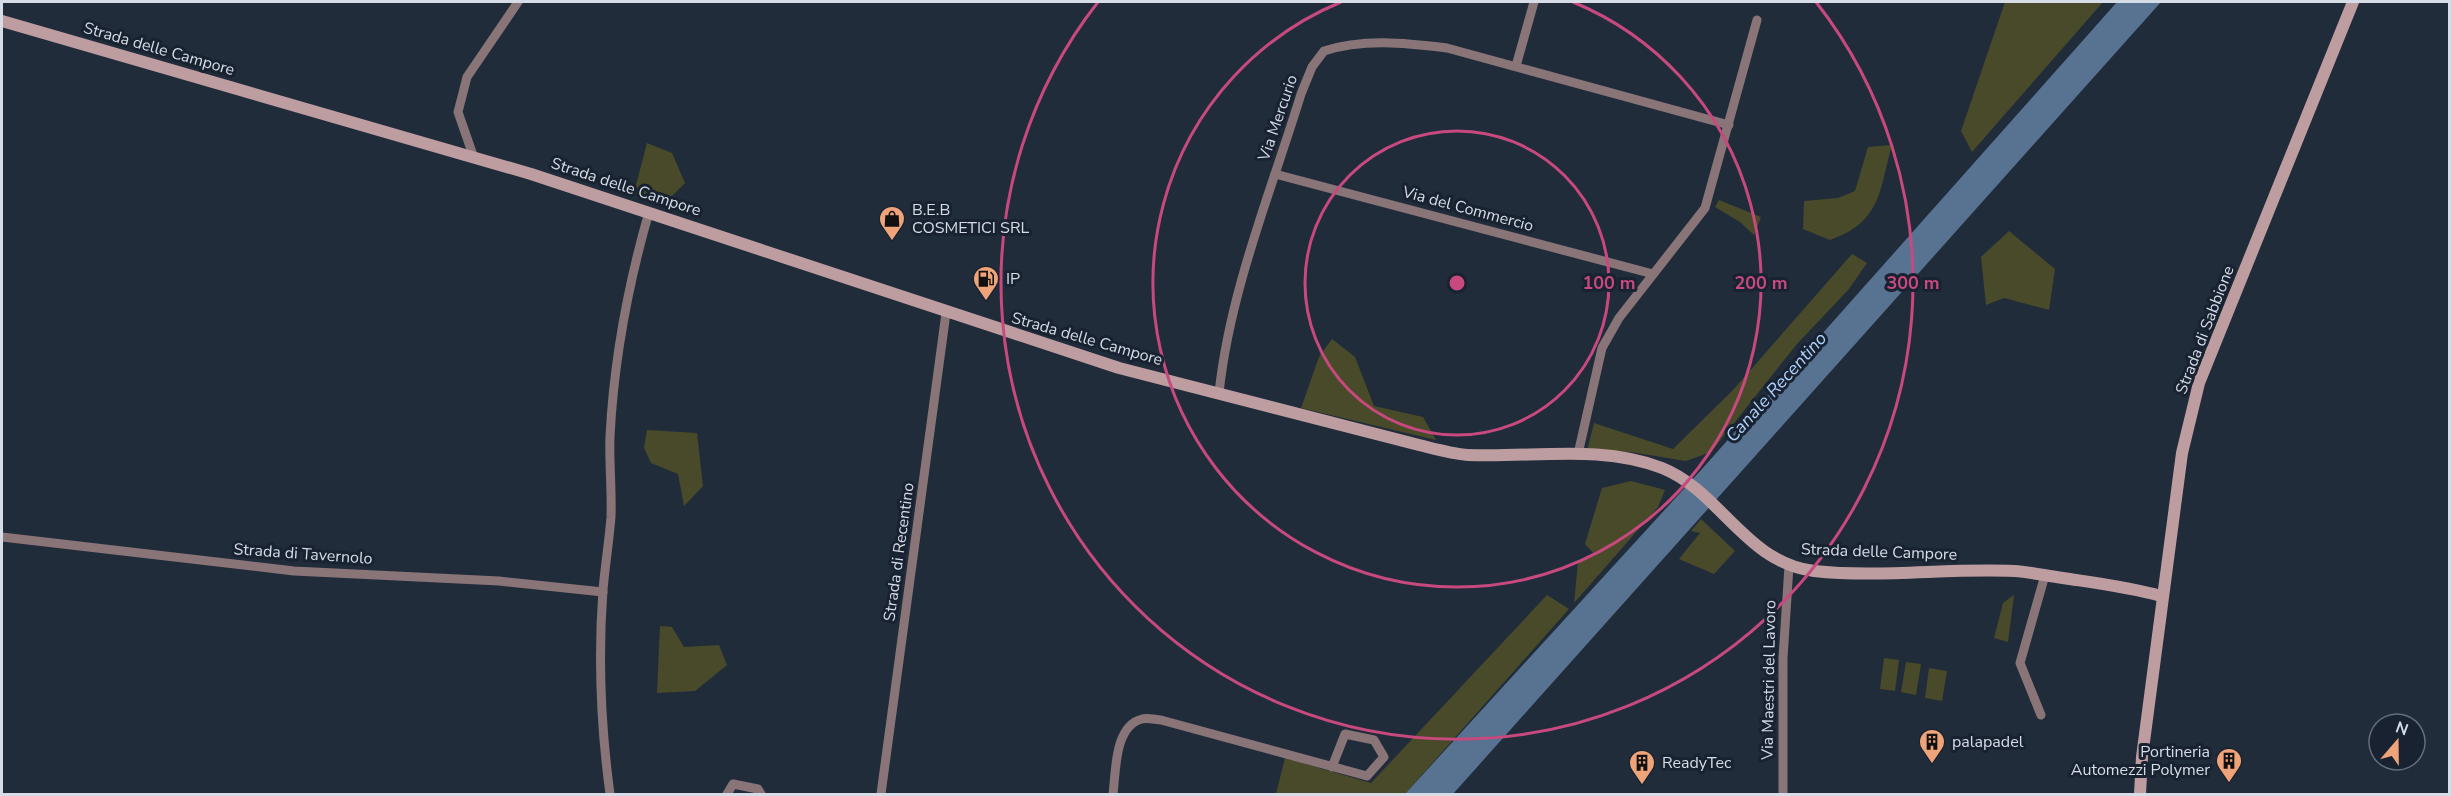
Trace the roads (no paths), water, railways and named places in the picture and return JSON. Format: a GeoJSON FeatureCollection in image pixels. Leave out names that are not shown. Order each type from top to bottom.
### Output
{"type":"FeatureCollection","features":[{"type":"Feature","properties":{"kind":"street"},"geometry":{"type":"LineString","coordinates":[[474,158],[458,112],[467,76],[518,2]]}},
{"type":"Feature","properties":{"kind":"street"},"geometry":{"type":"LineString","coordinates":[[1516,66],[1534,2]]}},
{"type":"Feature","properties":{"kind":"street","name":"Strada di Sabbione"},"geometry":{"type":"LineString","coordinates":[[2140,795],[2142,757],[2156,662],[2162,596],[2184,442],[2199,383],[2353,2]]}},
{"type":"Feature","properties":{"kind":"street","name":"Strada delle Campore"},"geometry":{"type":"LineString","coordinates":[[2,21],[459,153],[649,212],[946,313],[1119,368],[1419,446],[1466,455],[1578,454],[1621,457],[1662,468],[1684,480],[1766,553],[1789,566],[1814,571],[2015,571],[2134,589],[2162,596]]}},
{"type":"Feature","properties":{"kind":"street"},"geometry":{"type":"LineString","coordinates":[[1578,454],[1602,348],[1619,318],[1705,208],[1757,21]]}},
{"type":"Feature","properties":{"kind":"street","name":"Via Mercurio"},"geometry":{"type":"LineString","coordinates":[[1219,393],[1223,357],[1242,277],[1301,94],[1312,67],[1324,51],[1362,43],[1405,43],[1447,48],[1729,125]]}},
{"type":"Feature","properties":{"kind":"street","name":"Via del Commercio"},"geometry":{"type":"LineString","coordinates":[[1275,174],[1653,274]]}},
{"type":"Feature","properties":{"kind":"street"},"geometry":{"type":"LineString","coordinates":[[610,795],[604,749],[603,592],[611,516],[610,436],[618,352],[630,280],[649,212]]}},
{"type":"Feature","properties":{"kind":"street","name":"Strada di Recentino"},"geometry":{"type":"LineString","coordinates":[[880,795],[946,313]]}},
{"type":"Feature","properties":{"kind":"street","name":"Strada di Tavernolo"},"geometry":{"type":"LineString","coordinates":[[2,537],[294,571],[499,580],[603,592]]}},
{"type":"Feature","properties":{"kind":"street","name":"Via Maestri del Lavoro"},"geometry":{"type":"LineString","coordinates":[[1783,795],[1783,658],[1789,566]]}},
{"type":"Feature","properties":{"kind":"street"},"geometry":{"type":"LineString","coordinates":[[2042,716],[2020,663],[2045,575]]}},
{"type":"Feature","properties":{"kind":"street"},"geometry":{"type":"LineString","coordinates":[[1113,795],[1121,738],[1132,724],[1143,718],[1161,720],[1332,767],[1367,776],[1384,758],[1374,740],[1345,734],[1332,767]]}},
{"type":"Feature","properties":{"kind":"street"},"geometry":{"type":"LineString","coordinates":[[727,795],[733,784],[758,789],[761,795]]}},
{"type":"Feature","properties":{"kind":"water","name":"Canale Recentino"},"geometry":{"type":"Polygon","coordinates":[[[2117,2],[2161,2],[1453,794],[1405,794],[1702,469],[2117,2]]]}},
{"type":"Feature","properties":{"kind":"place","name":"B.E.B COSMETICI SRL"},"geometry":{"type":"Point","coordinates":[892,242]}},
{"type":"Feature","properties":{"kind":"place","name":"IP"},"geometry":{"type":"Point","coordinates":[986,302]}},
{"type":"Feature","properties":{"kind":"place","name":"palapadel"},"geometry":{"type":"Point","coordinates":[1932,765]}},
{"type":"Feature","properties":{"kind":"place","name":"Portineria Automezzi Polymer"},"geometry":{"type":"Point","coordinates":[2229,784]}},
{"type":"Feature","properties":{"kind":"place","name":"ReadyTec"},"geometry":{"type":"Point","coordinates":[1642,786]}}]}
